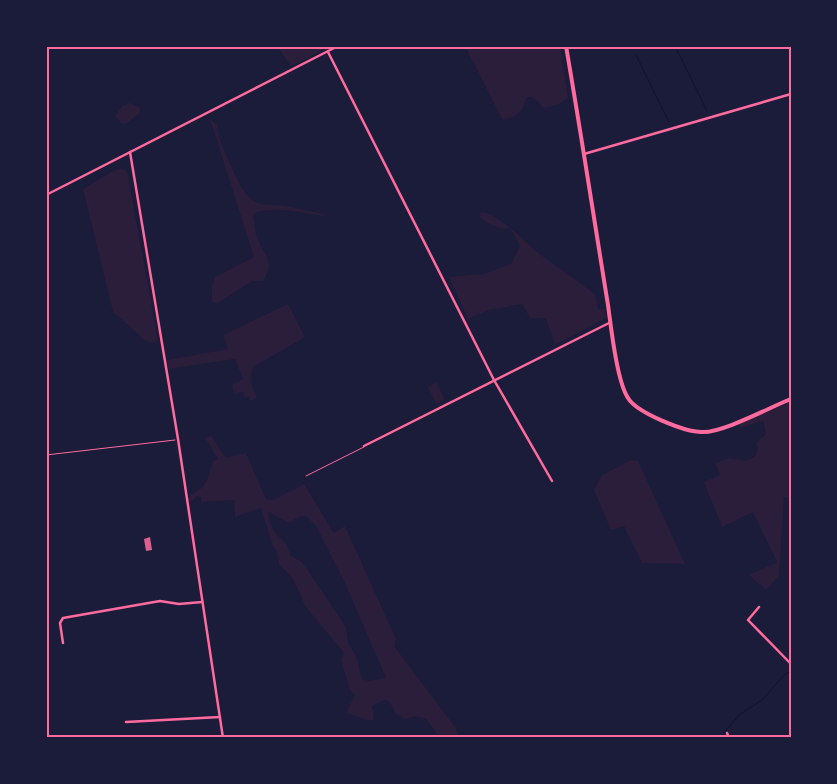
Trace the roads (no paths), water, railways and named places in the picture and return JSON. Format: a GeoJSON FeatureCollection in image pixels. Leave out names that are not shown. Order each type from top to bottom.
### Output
{"type":"FeatureCollection","features":[{"type":"Feature","properties":{"kind":"main road"},"geometry":{"type":"LineString","coordinates":[[566,46],[611,322],[625,394],[633,405],[650,414],[696,431],[710,432],[791,399]]}},
{"type":"Feature","properties":{"kind":"street"},"geometry":{"type":"LineString","coordinates":[[46,195],[338,46]]}},
{"type":"Feature","properties":{"kind":"street"},"geometry":{"type":"LineString","coordinates":[[328,52],[494,380],[552,481]]}},
{"type":"Feature","properties":{"kind":"street"},"geometry":{"type":"LineString","coordinates":[[584,154],[791,94]]}},
{"type":"Feature","properties":{"kind":"street"},"geometry":{"type":"LineString","coordinates":[[130,152],[178,440],[223,738]]}},
{"type":"Feature","properties":{"kind":"street"},"geometry":{"type":"LineString","coordinates":[[364,446],[611,322]]}},
{"type":"Feature","properties":{"kind":"street"},"geometry":{"type":"LineString","coordinates":[[63,643],[60,621],[63,618],[160,601],[178,604],[202,602]]}},
{"type":"Feature","properties":{"kind":"street"},"geometry":{"type":"LineString","coordinates":[[759,607],[748,620],[791,664]]}},
{"type":"Feature","properties":{"kind":"street"},"geometry":{"type":"LineString","coordinates":[[126,722],[220,717]]}},
{"type":"Feature","properties":{"kind":"street"},"geometry":{"type":"LineString","coordinates":[[727,733],[729,738]]}},
{"type":"Feature","properties":{"kind":"lane"},"geometry":{"type":"LineString","coordinates":[[306,476],[364,446]]}},
{"type":"Feature","properties":{"kind":"waterway"},"geometry":{"type":"LineString","coordinates":[[675,46],[707,111]]}},
{"type":"Feature","properties":{"kind":"waterway"},"geometry":{"type":"LineString","coordinates":[[636,55],[669,122]]}},
{"type":"Feature","properties":{"kind":"waterway"},"geometry":{"type":"LineString","coordinates":[[720,738],[739,715],[762,700],[784,675],[791,671]]}}]}
